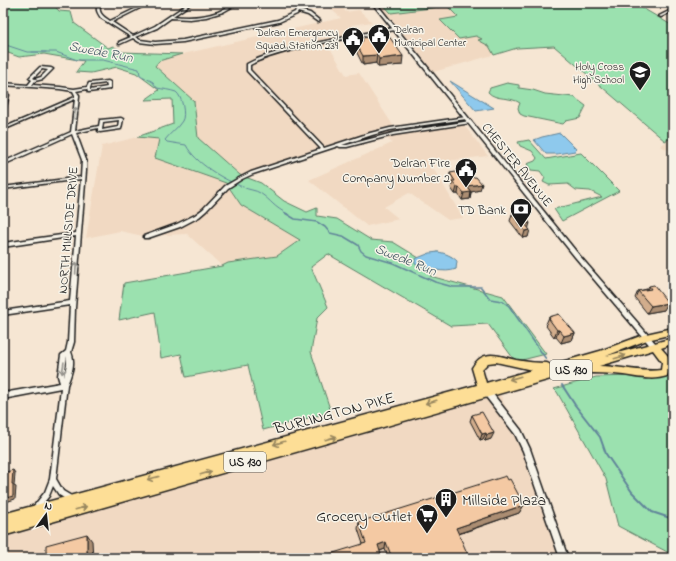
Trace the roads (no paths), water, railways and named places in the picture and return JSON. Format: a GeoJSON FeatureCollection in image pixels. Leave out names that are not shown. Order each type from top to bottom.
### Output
{"type":"FeatureCollection","features":[{"type":"Feature","properties":{"kind":"highway","name":"BURLINGTON PIKE"},"geometry":{"type":"LineString","coordinates":[[3,530],[485,391],[602,354],[646,337],[673,331]]}},
{"type":"Feature","properties":{"kind":"highway","name":"BURLINGTON PIKE"},"geometry":{"type":"LineString","coordinates":[[3,520],[485,391],[577,369],[673,341]]}},
{"type":"Feature","properties":{"kind":"highway"},"geometry":{"type":"LineString","coordinates":[[577,369],[615,370],[648,375],[664,373],[666,370],[666,360],[654,346]]}},
{"type":"Feature","properties":{"kind":"highway"},"geometry":{"type":"LineString","coordinates":[[485,391],[477,368],[479,364],[487,358],[500,358],[525,366],[554,368]]}},
{"type":"Feature","properties":{"kind":"street"},"geometry":{"type":"LineString","coordinates":[[100,3],[98,13],[139,41],[155,43],[183,41],[279,21],[298,11],[309,14],[319,21]]}},
{"type":"Feature","properties":{"kind":"street"},"geometry":{"type":"LineString","coordinates":[[111,22],[124,17],[149,3]]}},
{"type":"Feature","properties":{"kind":"street"},"geometry":{"type":"LineString","coordinates":[[120,43],[156,28],[191,3]]}},
{"type":"Feature","properties":{"kind":"street"},"geometry":{"type":"LineString","coordinates":[[172,17],[192,18],[209,16],[223,12],[238,3]]}},
{"type":"Feature","properties":{"kind":"street"},"geometry":{"type":"LineString","coordinates":[[298,11],[299,3]]}},
{"type":"Feature","properties":{"kind":"street","name":"CHESTER AVENUE"},"geometry":{"type":"LineString","coordinates":[[374,3],[577,256],[654,346]]}},
{"type":"Feature","properties":{"kind":"street"},"geometry":{"type":"LineString","coordinates":[[667,3],[673,5]]}},
{"type":"Feature","properties":{"kind":"street"},"geometry":{"type":"LineString","coordinates":[[660,16],[673,10]]}},
{"type":"Feature","properties":{"kind":"street"},"geometry":{"type":"LineString","coordinates":[[324,150],[248,70],[248,65],[253,61],[267,57],[360,34],[394,29]]}},
{"type":"Feature","properties":{"kind":"street"},"geometry":{"type":"LineString","coordinates":[[29,86],[34,80],[42,78],[52,69],[42,68],[31,78],[34,80]]}},
{"type":"Feature","properties":{"kind":"street"},"geometry":{"type":"LineString","coordinates":[[3,84],[74,90],[88,88],[90,84],[108,82],[108,88],[106,89],[89,91],[88,88]]}},
{"type":"Feature","properties":{"kind":"street","name":"NORTH MILLSIDE DRIVE"},"geometry":{"type":"LineString","coordinates":[[33,512],[47,494],[53,479],[64,385],[68,375],[70,360],[70,355],[68,352],[71,342],[84,160],[73,133],[77,97],[74,90]]}},
{"type":"Feature","properties":{"kind":"street"},"geometry":{"type":"LineString","coordinates":[[3,95],[7,95],[3,111]]}},
{"type":"Feature","properties":{"kind":"street"},"geometry":{"type":"LineString","coordinates":[[3,129],[77,97]]}},
{"type":"Feature","properties":{"kind":"street"},"geometry":{"type":"LineString","coordinates":[[3,164],[73,133],[99,127],[100,130],[120,128],[121,119],[101,121],[99,127]]}},
{"type":"Feature","properties":{"kind":"street"},"geometry":{"type":"LineString","coordinates":[[146,237],[167,230],[198,216],[209,207],[223,190],[237,180],[252,173],[337,146],[347,146],[393,134],[468,120]]}},
{"type":"Feature","properties":{"kind":"street"},"geometry":{"type":"LineString","coordinates":[[3,188],[83,178]]}},
{"type":"Feature","properties":{"kind":"street"},"geometry":{"type":"LineString","coordinates":[[3,245],[79,234]]}},
{"type":"Feature","properties":{"kind":"street"},"geometry":{"type":"LineString","coordinates":[[3,313],[73,303]]}},
{"type":"Feature","properties":{"kind":"street"},"geometry":{"type":"LineString","coordinates":[[3,396],[64,385]]}},
{"type":"Feature","properties":{"kind":"street"},"geometry":{"type":"LineString","coordinates":[[485,391],[518,432],[528,451],[564,558]]}},
{"type":"Feature","properties":{"kind":"street"},"geometry":{"type":"LineString","coordinates":[[53,479],[61,493],[68,499],[74,500]]}},
{"type":"Feature","properties":{"kind":"water"},"geometry":{"type":"Polygon","coordinates":[[[450,81],[494,108],[476,111],[450,81]]]}},
{"type":"Feature","properties":{"kind":"water"},"geometry":{"type":"Polygon","coordinates":[[[560,133],[576,149],[575,151],[546,154],[534,140],[542,137],[560,133]]]}},
{"type":"Feature","properties":{"kind":"water"},"geometry":{"type":"Polygon","coordinates":[[[438,252],[448,255],[457,261],[456,269],[441,271],[415,264],[415,259],[430,253],[438,252]]]}},
{"type":"Feature","properties":{"kind":"waterway","name":"Swede Run"},"geometry":{"type":"LineString","coordinates":[[3,44],[27,52],[56,52],[77,60],[103,60],[139,69],[140,75],[153,82],[157,88],[176,92],[182,101],[184,114],[182,121],[165,140],[167,142],[186,145],[190,152],[211,170],[235,184],[258,192],[279,209],[288,214]]}},
{"type":"Feature","properties":{"kind":"waterway","name":"Swede Run"},"geometry":{"type":"LineString","coordinates":[[285,213],[295,219],[317,222],[325,227],[330,233],[343,236],[358,245],[361,251],[366,255],[393,263],[435,282],[453,287],[481,287],[490,299],[502,301],[509,306],[546,359]]}},
{"type":"Feature","properties":{"kind":"waterway","name":"Swede Run"},"geometry":{"type":"LineString","coordinates":[[562,385],[575,405],[600,437],[606,454],[632,492],[652,512],[673,519]]}},
{"type":"Feature","properties":{"kind":"place","name":"Delran Municipal Center"},"geometry":{"type":"Point","coordinates":[379,54]}},
{"type":"Feature","properties":{"kind":"place","name":"Delran Emergency Squad Station 239"},"geometry":{"type":"Point","coordinates":[353,58]}},
{"type":"Feature","properties":{"kind":"place","name":"Holy Cross High School"},"geometry":{"type":"Point","coordinates":[640,92]}},
{"type":"Feature","properties":{"kind":"place","name":"Delran Fire Company Number 2"},"geometry":{"type":"Point","coordinates":[466,188]}},
{"type":"Feature","properties":{"kind":"place","name":"TD Bank"},"geometry":{"type":"Point","coordinates":[521,228]}},
{"type":"Feature","properties":{"kind":"place","name":"Millside Plaza"},"geometry":{"type":"Point","coordinates":[446,518]}},
{"type":"Feature","properties":{"kind":"place","name":"Grocery Outlet"},"geometry":{"type":"Point","coordinates":[427,534]}}]}
